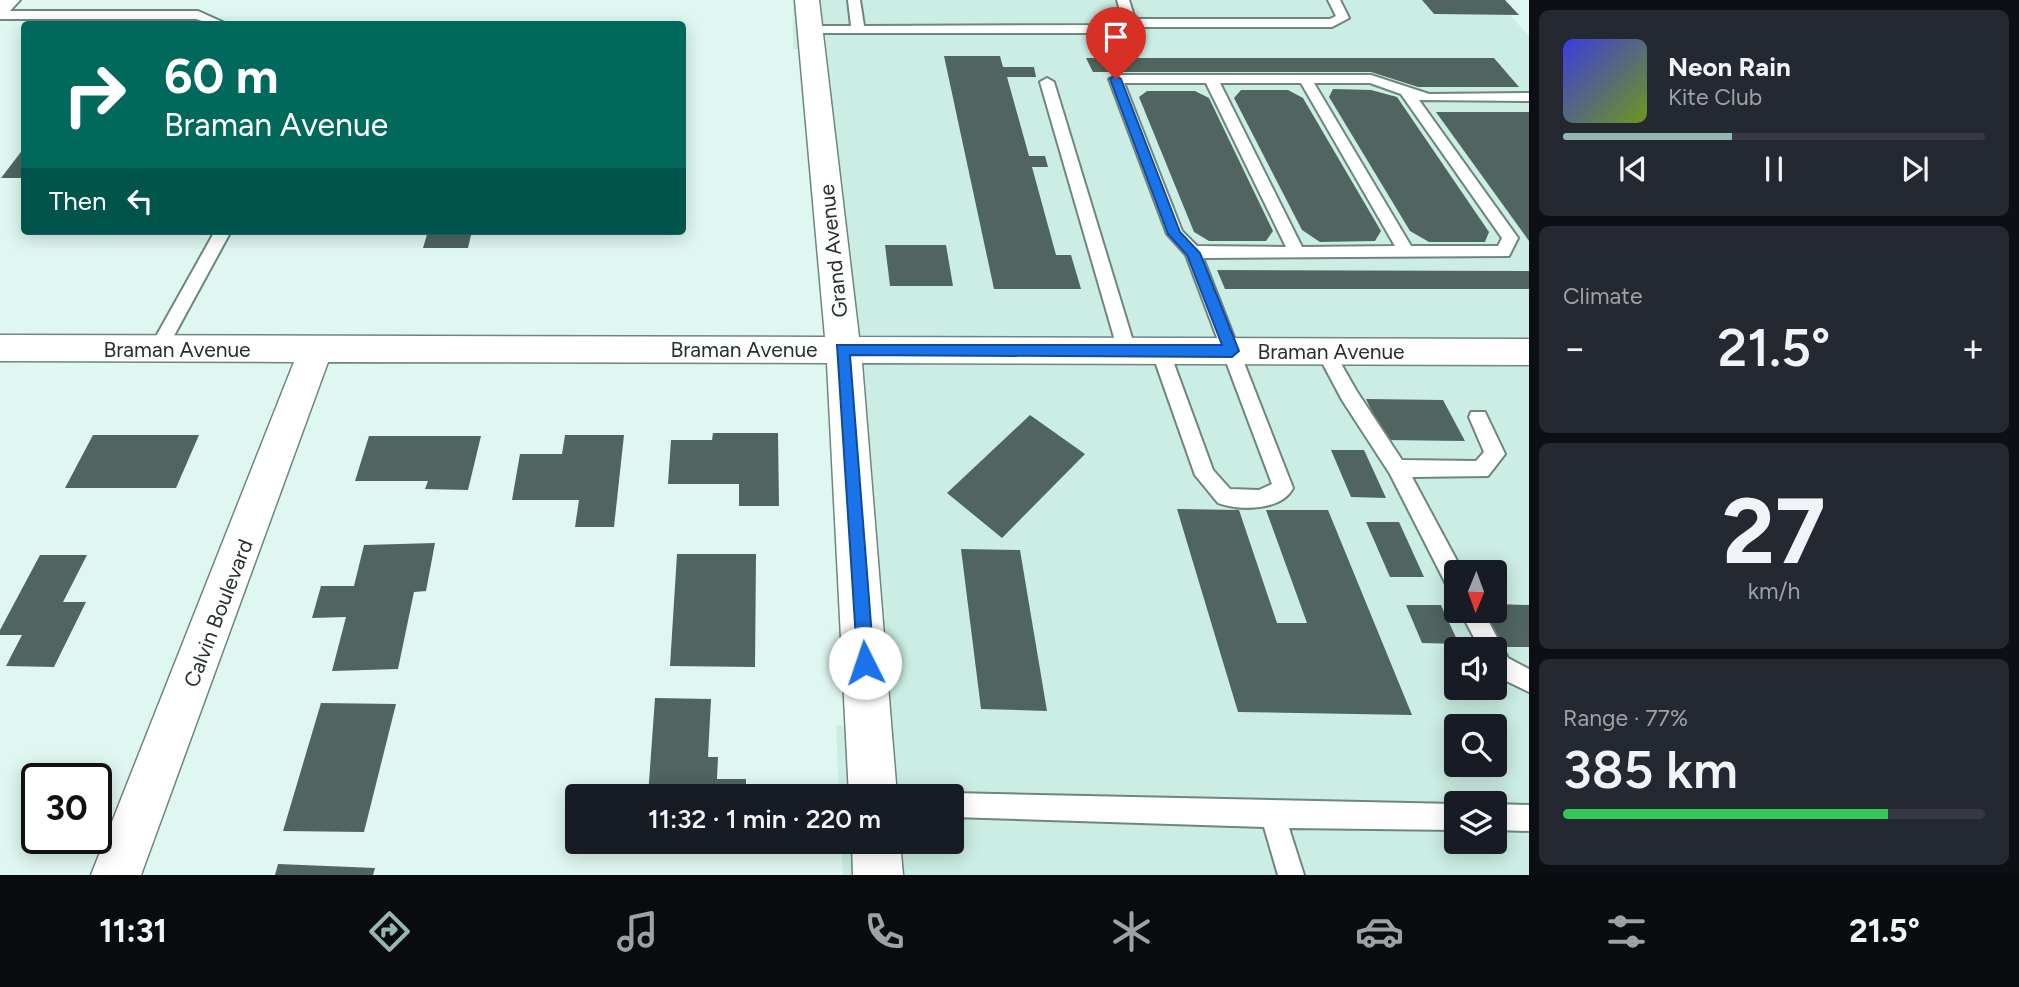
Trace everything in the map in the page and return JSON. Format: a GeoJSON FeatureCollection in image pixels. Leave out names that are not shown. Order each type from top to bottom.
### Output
{"type":"FeatureCollection","features":[{"type":"Feature","properties":{"kind":"street"},"geometry":{"type":"LineString","coordinates":[[0,7],[7,0]]}},
{"type":"Feature","properties":{"kind":"street","name":"Grand Avenue"},"geometry":{"type":"LineString","coordinates":[[808,15],[842,349],[872,784]]}},
{"type":"Feature","properties":{"kind":"street","name":"Braman Avenue"},"geometry":{"type":"LineString","coordinates":[[0,348],[1529,352]]}},
{"type":"Feature","properties":{"kind":"street","name":"Calvin Boulevard"},"geometry":{"type":"LineString","coordinates":[[116,875],[316,349]]}},
{"type":"Feature","properties":{"kind":"street"},"geometry":{"type":"LineString","coordinates":[[877,854],[878,875]]}},
{"type":"Feature","properties":{"kind":"lane"},"geometry":{"type":"LineString","coordinates":[[854,0],[859,30]]}},
{"type":"Feature","properties":{"kind":"lane"},"geometry":{"type":"LineString","coordinates":[[1123,0],[1130,23]]}},
{"type":"Feature","properties":{"kind":"lane"},"geometry":{"type":"LineString","coordinates":[[808,15],[859,30],[1104,29],[1130,23],[1332,23],[1343,18],[1334,0]]}},
{"type":"Feature","properties":{"kind":"lane"},"geometry":{"type":"LineString","coordinates":[[0,15],[198,15],[213,21]]}},
{"type":"Feature","properties":{"kind":"lane"},"geometry":{"type":"LineString","coordinates":[[1160,350],[1205,475],[1225,496],[1261,499],[1283,488],[1193,253],[1175,234],[1116,79],[1371,79],[1428,98],[1529,97]]}},
{"type":"Feature","properties":{"kind":"lane"},"geometry":{"type":"LineString","coordinates":[[1211,79],[1297,253]]}},
{"type":"Feature","properties":{"kind":"lane"},"geometry":{"type":"LineString","coordinates":[[1305,79],[1406,252]]}},
{"type":"Feature","properties":{"kind":"lane"},"geometry":{"type":"LineString","coordinates":[[1047,82],[1127,351]]}},
{"type":"Feature","properties":{"kind":"lane"},"geometry":{"type":"LineString","coordinates":[[1193,253],[1503,252],[1510,238],[1406,91]]}},
{"type":"Feature","properties":{"kind":"lane"},"geometry":{"type":"LineString","coordinates":[[158,349],[221,235]]}},
{"type":"Feature","properties":{"kind":"lane"},"geometry":{"type":"LineString","coordinates":[[1325,351],[1349,395],[1397,468],[1445,560]]}},
{"type":"Feature","properties":{"kind":"lane"},"geometry":{"type":"LineString","coordinates":[[1397,468],[1481,470],[1495,454],[1478,417]]}},
{"type":"Feature","properties":{"kind":"lane"},"geometry":{"type":"LineString","coordinates":[[1507,670],[1529,681]]}},
{"type":"Feature","properties":{"kind":"lane"},"geometry":{"type":"LineString","coordinates":[[964,805],[1273,815],[1444,817]]}},
{"type":"Feature","properties":{"kind":"lane"},"geometry":{"type":"LineString","coordinates":[[1273,815],[1291,875]]}},
{"type":"Feature","properties":{"kind":"lane"},"geometry":{"type":"LineString","coordinates":[[1507,817],[1529,818]]}},
{"type":"Feature","properties":{"kind":"shaded area"},"geometry":{"type":"Polygon","coordinates":[[[793,0],[1496,0],[1529,36],[1529,875],[843,875],[842,854],[964,854],[964,784],[838,784],[836,725],[867,726],[816,49],[793,49],[793,0]]]}},
{"type":"Feature","properties":{"kind":"building"},"geometry":{"type":"Polygon","coordinates":[[[1422,0],[1505,0],[1519,15],[1434,14],[1422,0]]]}},
{"type":"Feature","properties":{"kind":"building"},"geometry":{"type":"Polygon","coordinates":[[[944,56],[1000,56],[1003,67],[1034,67],[1036,77],[1007,77],[1029,156],[1045,156],[1048,167],[1032,167],[1056,255],[1071,255],[1081,289],[994,289],[944,56]]]}},
{"type":"Feature","properties":{"kind":"building"},"geometry":{"type":"Polygon","coordinates":[[[1086,58],[1494,58],[1519,87],[1418,87],[1371,72],[1093,72],[1086,58]]]}},
{"type":"Feature","properties":{"kind":"building"},"geometry":{"type":"Polygon","coordinates":[[[1333,89],[1371,90],[1397,97],[1489,232],[1485,242],[1429,242],[1410,231],[1329,97],[1333,89]]]}},
{"type":"Feature","properties":{"kind":"building"},"geometry":{"type":"Polygon","coordinates":[[[1241,90],[1288,90],[1303,98],[1381,231],[1375,241],[1320,242],[1302,230],[1234,98],[1241,90]]]}},
{"type":"Feature","properties":{"kind":"building"},"geometry":{"type":"Polygon","coordinates":[[[1147,91],[1195,91],[1209,98],[1273,231],[1266,241],[1209,241],[1194,232],[1139,97],[1147,91]]]}},
{"type":"Feature","properties":{"kind":"building"},"geometry":{"type":"Polygon","coordinates":[[[1436,112],[1529,112],[1529,241],[1441,119],[1436,112]]]}},
{"type":"Feature","properties":{"kind":"building"},"geometry":{"type":"Polygon","coordinates":[[[21,152],[21,178],[1,178],[21,152]]]}},
{"type":"Feature","properties":{"kind":"building"},"geometry":{"type":"Polygon","coordinates":[[[427,235],[471,235],[468,248],[423,248],[427,235]]]}},
{"type":"Feature","properties":{"kind":"building"},"geometry":{"type":"Polygon","coordinates":[[[885,245],[946,245],[953,286],[890,286],[885,245]]]}},
{"type":"Feature","properties":{"kind":"building"},"geometry":{"type":"Polygon","coordinates":[[[1217,270],[1529,271],[1529,289],[1225,289],[1217,270]]]}},
{"type":"Feature","properties":{"kind":"building"},"geometry":{"type":"Polygon","coordinates":[[[1366,399],[1443,400],[1465,441],[1385,440],[1366,399]]]}},
{"type":"Feature","properties":{"kind":"building"},"geometry":{"type":"Polygon","coordinates":[[[1030,415],[1085,454],[1002,538],[947,493],[1030,415]]]}},
{"type":"Feature","properties":{"kind":"building"},"geometry":{"type":"Polygon","coordinates":[[[713,433],[778,433],[779,506],[739,506],[739,484],[668,484],[671,440],[712,440],[713,433]]]}},
{"type":"Feature","properties":{"kind":"building"},"geometry":{"type":"Polygon","coordinates":[[[93,435],[199,435],[176,488],[65,488],[93,435]]]}},
{"type":"Feature","properties":{"kind":"building"},"geometry":{"type":"Polygon","coordinates":[[[565,435],[624,435],[614,527],[575,527],[579,500],[512,500],[520,454],[562,454],[565,435]]]}},
{"type":"Feature","properties":{"kind":"building"},"geometry":{"type":"Polygon","coordinates":[[[369,436],[481,436],[468,490],[425,489],[428,481],[355,481],[369,436]]]}},
{"type":"Feature","properties":{"kind":"building"},"geometry":{"type":"Polygon","coordinates":[[[1331,450],[1364,450],[1386,498],[1351,497],[1331,450]]]}},
{"type":"Feature","properties":{"kind":"building"},"geometry":{"type":"Polygon","coordinates":[[[1177,509],[1239,510],[1277,623],[1307,623],[1266,510],[1328,510],[1412,715],[1238,712],[1177,509]]]}},
{"type":"Feature","properties":{"kind":"building"},"geometry":{"type":"Polygon","coordinates":[[[1366,522],[1399,522],[1424,577],[1390,577],[1366,522]]]}},
{"type":"Feature","properties":{"kind":"building"},"geometry":{"type":"Polygon","coordinates":[[[435,543],[426,591],[414,592],[398,669],[332,671],[346,617],[312,618],[321,586],[354,586],[364,545],[435,543]]]}},
{"type":"Feature","properties":{"kind":"building"},"geometry":{"type":"Polygon","coordinates":[[[961,549],[1020,550],[1047,711],[981,709],[961,549]]]}},
{"type":"Feature","properties":{"kind":"building"},"geometry":{"type":"Polygon","coordinates":[[[677,554],[756,554],[755,667],[670,666],[677,554]]]}},
{"type":"Feature","properties":{"kind":"building"},"geometry":{"type":"Polygon","coordinates":[[[40,555],[87,555],[63,602],[86,602],[54,667],[6,666],[22,635],[0,635],[0,630],[40,555]]]}},
{"type":"Feature","properties":{"kind":"building"},"geometry":{"type":"Polygon","coordinates":[[[1507,604],[1529,605],[1529,647],[1507,647],[1507,637],[1496,637],[1489,623],[1507,623],[1507,604]]]}},
{"type":"Feature","properties":{"kind":"building"},"geometry":{"type":"Polygon","coordinates":[[[1406,605],[1441,605],[1444,623],[1449,623],[1456,637],[1444,637],[1444,644],[1422,643],[1406,605]]]}},
{"type":"Feature","properties":{"kind":"building"},"geometry":{"type":"Polygon","coordinates":[[[655,698],[711,699],[708,757],[718,757],[717,779],[746,779],[746,784],[649,784],[655,698]]]}},
{"type":"Feature","properties":{"kind":"building"},"geometry":{"type":"Polygon","coordinates":[[[321,703],[396,704],[364,832],[283,831],[321,703]]]}},
{"type":"Feature","properties":{"kind":"building"},"geometry":{"type":"Polygon","coordinates":[[[278,864],[375,868],[373,875],[275,875],[278,864]]]}},
{"type":"Feature","properties":{"kind":"route"},"geometry":{"type":"LineString","coordinates":[[865,663],[849,409],[842,349],[1232,351],[1193,253],[1175,234],[1116,79]]}}]}
